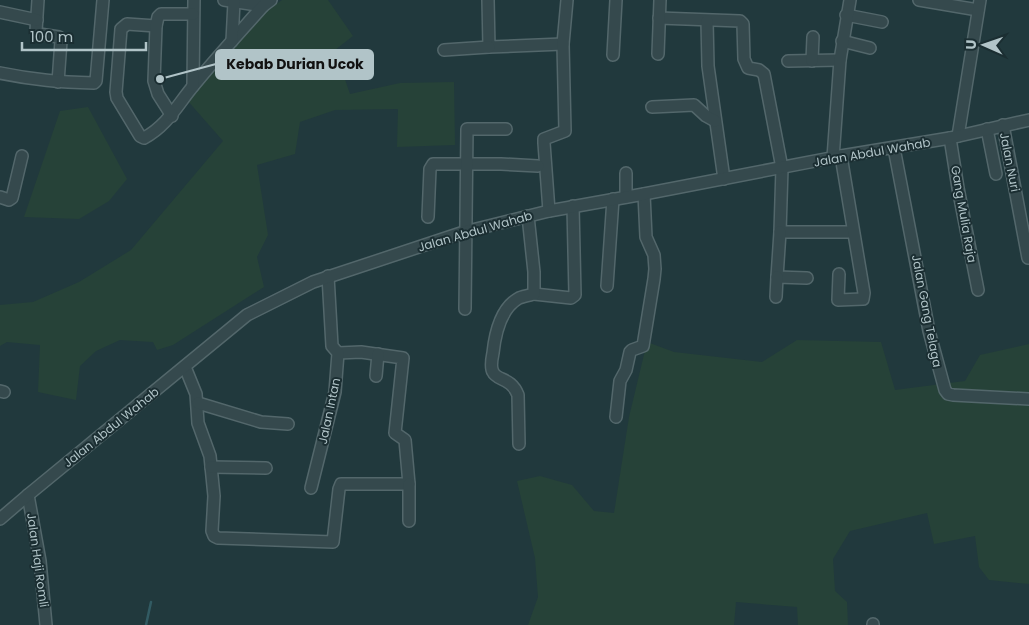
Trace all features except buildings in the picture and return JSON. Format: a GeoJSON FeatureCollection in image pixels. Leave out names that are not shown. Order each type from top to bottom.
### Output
{"type":"FeatureCollection","features":[{"type":"Feature","properties":{"kind":"street"},"geometry":{"type":"LineString","coordinates":[[38,0],[36,31],[39,34],[59,37],[61,41],[58,82]]}},
{"type":"Feature","properties":{"kind":"street"},"geometry":{"type":"LineString","coordinates":[[0,73],[34,80],[58,82],[96,81],[103,0]]}},
{"type":"Feature","properties":{"kind":"street"},"geometry":{"type":"LineString","coordinates":[[193,86],[194,0]]}},
{"type":"Feature","properties":{"kind":"street"},"geometry":{"type":"LineString","coordinates":[[488,0],[489,46]]}},
{"type":"Feature","properties":{"kind":"street"},"geometry":{"type":"LineString","coordinates":[[549,211],[544,139],[565,131],[563,44],[567,0]]}},
{"type":"Feature","properties":{"kind":"street"},"geometry":{"type":"LineString","coordinates":[[613,55],[616,0]]}},
{"type":"Feature","properties":{"kind":"street"},"geometry":{"type":"LineString","coordinates":[[658,54],[660,0]]}},
{"type":"Feature","properties":{"kind":"street"},"geometry":{"type":"LineString","coordinates":[[839,274],[838,300],[863,299],[864,293],[853,232],[837,158],[840,60],[850,0]]}},
{"type":"Feature","properties":{"kind":"street"},"geometry":{"type":"LineString","coordinates":[[918,0],[979,5]]}},
{"type":"Feature","properties":{"kind":"street"},"geometry":{"type":"LineString","coordinates":[[232,41],[229,1],[267,3]]}},
{"type":"Feature","properties":{"kind":"street"},"geometry":{"type":"LineString","coordinates":[[156,26],[127,24],[121,29],[117,98],[142,138],[146,138],[172,116],[193,86],[267,3]]}},
{"type":"Feature","properties":{"kind":"street","name":"Gang Mulia Raja"},"geometry":{"type":"LineString","coordinates":[[978,290],[958,188],[954,137],[979,5]]}},
{"type":"Feature","properties":{"kind":"street"},"geometry":{"type":"LineString","coordinates":[[0,12],[37,20]]}},
{"type":"Feature","properties":{"kind":"street"},"geometry":{"type":"LineString","coordinates":[[172,116],[158,94],[154,81],[156,26],[158,17],[161,14],[193,14]]}},
{"type":"Feature","properties":{"kind":"street"},"geometry":{"type":"LineString","coordinates":[[846,15],[882,22]]}},
{"type":"Feature","properties":{"kind":"street"},"geometry":{"type":"LineString","coordinates":[[659,18],[740,22],[743,24],[744,59],[748,68],[759,70],[764,74],[782,168],[776,298]]}},
{"type":"Feature","properties":{"kind":"street"},"geometry":{"type":"LineString","coordinates":[[707,21],[708,66],[724,180]]}},
{"type":"Feature","properties":{"kind":"street"},"geometry":{"type":"LineString","coordinates":[[812,61],[813,37]]}},
{"type":"Feature","properties":{"kind":"street"},"geometry":{"type":"LineString","coordinates":[[842,41],[870,48]]}},
{"type":"Feature","properties":{"kind":"street"},"geometry":{"type":"LineString","coordinates":[[444,50],[489,46],[563,44]]}},
{"type":"Feature","properties":{"kind":"street"},"geometry":{"type":"LineString","coordinates":[[788,61],[840,60]]}},
{"type":"Feature","properties":{"kind":"street"},"geometry":{"type":"LineString","coordinates":[[652,107],[691,104],[715,121]]}},
{"type":"Feature","properties":{"kind":"street","name":"Jalan Abdul Wahab"},"geometry":{"type":"LineString","coordinates":[[0,519],[247,315],[297,289],[328,276],[464,232],[549,211],[954,137],[1029,120]]}},
{"type":"Feature","properties":{"kind":"street","name":"Jalan Nuri"},"geometry":{"type":"LineString","coordinates":[[1003,125],[1028,258]]}},
{"type":"Feature","properties":{"kind":"street"},"geometry":{"type":"LineString","coordinates":[[465,309],[466,131],[468,128],[506,129]]}},
{"type":"Feature","properties":{"kind":"street"},"geometry":{"type":"LineString","coordinates":[[988,129],[996,174]]}},
{"type":"Feature","properties":{"kind":"street","name":"Jalan Gang Telaga"},"geometry":{"type":"LineString","coordinates":[[894,148],[929,331],[945,390],[948,394],[953,395],[1029,399]]}},
{"type":"Feature","properties":{"kind":"street"},"geometry":{"type":"LineString","coordinates":[[0,197],[9,200],[12,198],[22,156]]}},
{"type":"Feature","properties":{"kind":"street"},"geometry":{"type":"LineString","coordinates":[[428,217],[431,166],[435,163],[538,166]]}},
{"type":"Feature","properties":{"kind":"street"},"geometry":{"type":"LineString","coordinates":[[626,173],[626,198]]}},
{"type":"Feature","properties":{"kind":"street"},"geometry":{"type":"LineString","coordinates":[[616,417],[620,382],[626,370],[630,352],[643,346],[654,279],[654,255],[646,237],[644,194]]}},
{"type":"Feature","properties":{"kind":"street"},"geometry":{"type":"LineString","coordinates":[[607,286],[613,200]]}},
{"type":"Feature","properties":{"kind":"street"},"geometry":{"type":"LineString","coordinates":[[519,444],[518,395],[510,382],[492,372],[495,339],[504,315],[519,298],[534,294],[571,298],[575,294],[573,206]]}},
{"type":"Feature","properties":{"kind":"street"},"geometry":{"type":"LineString","coordinates":[[528,216],[534,272],[534,294]]}},
{"type":"Feature","properties":{"kind":"street"},"geometry":{"type":"LineString","coordinates":[[780,232],[853,232]]}},
{"type":"Feature","properties":{"kind":"street","name":"Jalan Intan"},"geometry":{"type":"LineString","coordinates":[[311,488],[335,392],[338,353],[332,346],[328,276]]}},
{"type":"Feature","properties":{"kind":"street"},"geometry":{"type":"LineString","coordinates":[[777,276],[807,278]]}},
{"type":"Feature","properties":{"kind":"street"},"geometry":{"type":"LineString","coordinates":[[338,353],[355,352],[403,358],[395,433],[405,440],[409,484],[409,521]]}},
{"type":"Feature","properties":{"kind":"street"},"geometry":{"type":"LineString","coordinates":[[376,376],[378,354]]}},
{"type":"Feature","properties":{"kind":"street"},"geometry":{"type":"LineString","coordinates":[[185,367],[196,394],[198,423],[210,456],[214,496],[212,531],[214,536],[218,538],[333,542],[341,484],[409,484]]}},
{"type":"Feature","properties":{"kind":"street"},"geometry":{"type":"LineString","coordinates":[[198,403],[261,422],[288,424]]}},
{"type":"Feature","properties":{"kind":"street"},"geometry":{"type":"LineString","coordinates":[[211,467],[266,468]]}},
{"type":"Feature","properties":{"kind":"street","name":"Jalan Haji Romli"},"geometry":{"type":"LineString","coordinates":[[28,495],[40,561],[46,625]]}},
{"type":"Feature","properties":{"kind":"green space"},"geometry":{"type":"Polygon","coordinates":[[[282,0],[328,0],[353,36],[335,50],[350,94],[400,83],[454,82],[455,145],[397,147],[398,109],[335,110],[300,122],[295,154],[257,165],[268,235],[257,257],[264,287],[173,345],[157,350],[153,342],[120,340],[96,351],[80,366],[76,400],[38,392],[40,345],[7,342],[0,346],[0,305],[33,302],[79,282],[131,250],[223,141],[187,100],[264,13],[282,0]]]}},
{"type":"Feature","properties":{"kind":"green space"},"geometry":{"type":"Polygon","coordinates":[[[88,107],[127,179],[109,201],[79,219],[24,217],[60,111],[88,107]]]}},
{"type":"Feature","properties":{"kind":"green space"},"geometry":{"type":"Polygon","coordinates":[[[797,340],[881,342],[895,390],[965,381],[980,355],[1029,344],[1029,584],[989,580],[979,567],[975,536],[934,544],[927,513],[850,531],[833,559],[835,591],[847,602],[848,625],[798,625],[797,607],[736,602],[734,625],[528,625],[538,597],[535,558],[517,481],[540,476],[572,485],[594,511],[614,513],[629,417],[647,342],[674,352],[762,362],[797,340]]]}},
{"type":"Feature","properties":{"kind":"waterway"},"geometry":{"type":"LineString","coordinates":[[146,625],[151,602]]}},
{"type":"Feature","properties":{"kind":"place","name":"Kebab Durian Ucok"},"geometry":{"type":"Point","coordinates":[160,79]}}]}
